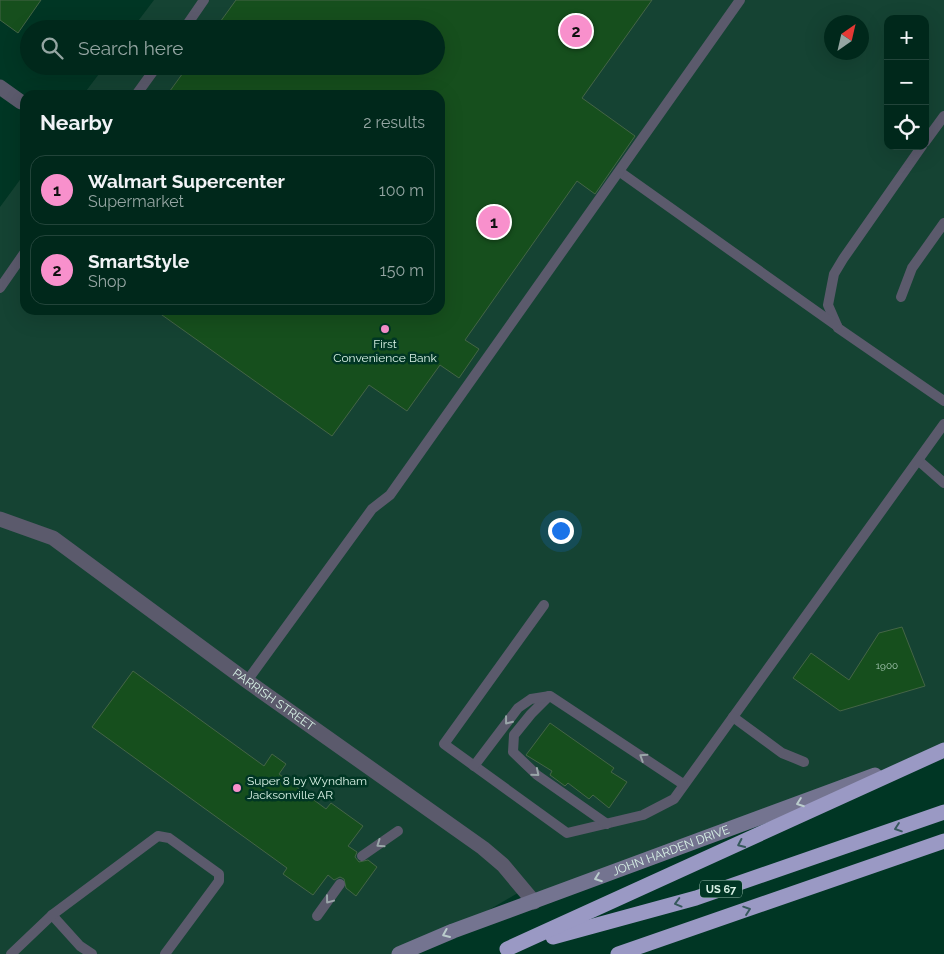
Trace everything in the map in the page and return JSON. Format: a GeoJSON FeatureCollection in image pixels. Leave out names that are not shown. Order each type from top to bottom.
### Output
{"type":"FeatureCollection","features":[{"type":"Feature","properties":{"kind":"highway"},"geometry":{"type":"LineString","coordinates":[[501,952],[944,750]]}},
{"type":"Feature","properties":{"kind":"highway","name":"US 67"},"geometry":{"type":"LineString","coordinates":[[501,952],[696,898],[944,812]]}},
{"type":"Feature","properties":{"kind":"highway","name":"US 67"},"geometry":{"type":"LineString","coordinates":[[618,954],[944,841]]}},
{"type":"Feature","properties":{"kind":"main road","name":"JOHN HARDEN DRIVE"},"geometry":{"type":"LineString","coordinates":[[399,954],[453,931],[944,750]]}},
{"type":"Feature","properties":{"kind":"street"},"geometry":{"type":"LineString","coordinates":[[0,87],[20,101]]}},
{"type":"Feature","properties":{"kind":"street","name":"PARRISH STREET"},"geometry":{"type":"LineString","coordinates":[[0,518],[53,538],[247,681],[483,848],[503,865],[534,902]]}},
{"type":"Feature","properties":{"kind":"lane"},"geometry":{"type":"LineString","coordinates":[[190,20],[204,0]]}},
{"type":"Feature","properties":{"kind":"lane"},"geometry":{"type":"LineString","coordinates":[[247,681],[372,508],[390,495],[740,0]]}},
{"type":"Feature","properties":{"kind":"lane"},"geometry":{"type":"LineString","coordinates":[[140,90],[150,75]]}},
{"type":"Feature","properties":{"kind":"lane"},"geometry":{"type":"LineString","coordinates":[[929,137],[944,116]]}},
{"type":"Feature","properties":{"kind":"lane"},"geometry":{"type":"LineString","coordinates":[[838,328],[828,305],[834,274],[919,150]]}},
{"type":"Feature","properties":{"kind":"lane"},"geometry":{"type":"LineString","coordinates":[[620,172],[838,328],[944,400]]}},
{"type":"Feature","properties":{"kind":"lane"},"geometry":{"type":"LineString","coordinates":[[901,296],[912,268],[944,222]]}},
{"type":"Feature","properties":{"kind":"lane"},"geometry":{"type":"LineString","coordinates":[[0,288],[20,259]]}},
{"type":"Feature","properties":{"kind":"lane"},"geometry":{"type":"LineString","coordinates":[[544,606],[444,744],[567,833],[651,813],[674,799],[944,424]]}},
{"type":"Feature","properties":{"kind":"lane"},"geometry":{"type":"LineString","coordinates":[[919,461],[944,483]]}},
{"type":"Feature","properties":{"kind":"lane"},"geometry":{"type":"LineString","coordinates":[[474,766],[518,708],[531,699],[550,696],[684,784]]}},
{"type":"Feature","properties":{"kind":"lane"},"geometry":{"type":"LineString","coordinates":[[550,696],[530,714],[514,736],[513,752],[537,775],[607,824]]}},
{"type":"Feature","properties":{"kind":"lane"},"geometry":{"type":"LineString","coordinates":[[733,717],[782,753],[804,762]]}},
{"type":"Feature","properties":{"kind":"lane"},"geometry":{"type":"LineString","coordinates":[[362,856],[398,831]]}},
{"type":"Feature","properties":{"kind":"lane"},"geometry":{"type":"LineString","coordinates":[[11,954],[52,915],[158,836],[169,838],[219,874],[219,881],[165,954]]}},
{"type":"Feature","properties":{"kind":"lane"},"geometry":{"type":"LineString","coordinates":[[317,916],[340,884]]}},
{"type":"Feature","properties":{"kind":"lane"},"geometry":{"type":"LineString","coordinates":[[52,915],[80,946],[92,954]]}},
{"type":"Feature","properties":{"kind":"shaded area"},"geometry":{"type":"Polygon","coordinates":[[[154,0],[944,0],[944,749],[534,902],[523,890],[453,931],[399,954],[0,954],[0,207],[20,180],[20,315],[445,315],[445,90],[87,90],[98,75],[445,75],[445,20],[139,20],[154,0]]]}},
{"type":"Feature","properties":{"kind":"building"},"geometry":{"type":"Polygon","coordinates":[[[0,0],[41,0],[27,20],[20,20],[20,30],[18,33],[0,20],[0,0]]]}},
{"type":"Feature","properties":{"kind":"building"},"geometry":{"type":"Polygon","coordinates":[[[236,0],[652,0],[582,98],[635,136],[595,194],[577,181],[465,340],[479,349],[459,378],[440,365],[407,411],[369,385],[332,436],[162,315],[445,315],[445,90],[171,90],[181,75],[445,75],[445,20],[222,20],[236,0]]]}},
{"type":"Feature","properties":{"kind":"building"},"geometry":{"type":"Polygon","coordinates":[[[902,627],[925,686],[840,711],[793,678],[811,653],[849,680],[879,633],[902,627]]]}},
{"type":"Feature","properties":{"kind":"building","name":"Super 8 by Wyndham Jacksonville AR"},"geometry":{"type":"Polygon","coordinates":[[[133,671],[264,766],[272,754],[286,764],[279,774],[326,809],[331,803],[363,826],[348,846],[357,852],[355,857],[359,862],[368,860],[377,867],[356,896],[346,888],[344,879],[340,877],[334,880],[328,875],[313,895],[283,874],[287,868],[92,727],[133,671]]]}},
{"type":"Feature","properties":{"kind":"building"},"geometry":{"type":"Polygon","coordinates":[[[550,723],[614,768],[611,772],[627,782],[609,808],[593,795],[589,799],[568,783],[565,786],[550,775],[552,771],[526,755],[550,723]]]}},
{"type":"Feature","properties":{"kind":"place","name":"SmartStyle"},"geometry":{"type":"Point","coordinates":[576,31]}},
{"type":"Feature","properties":{"kind":"place","name":"Walmart Supercenter"},"geometry":{"type":"Point","coordinates":[494,222]}},
{"type":"Feature","properties":{"kind":"place","name":"First Convenience Bank"},"geometry":{"type":"Point","coordinates":[385,329]}},
{"type":"Feature","properties":{"kind":"place","name":"Super 8 by Wyndham Jacksonville AR"},"geometry":{"type":"Point","coordinates":[237,788]}}]}
